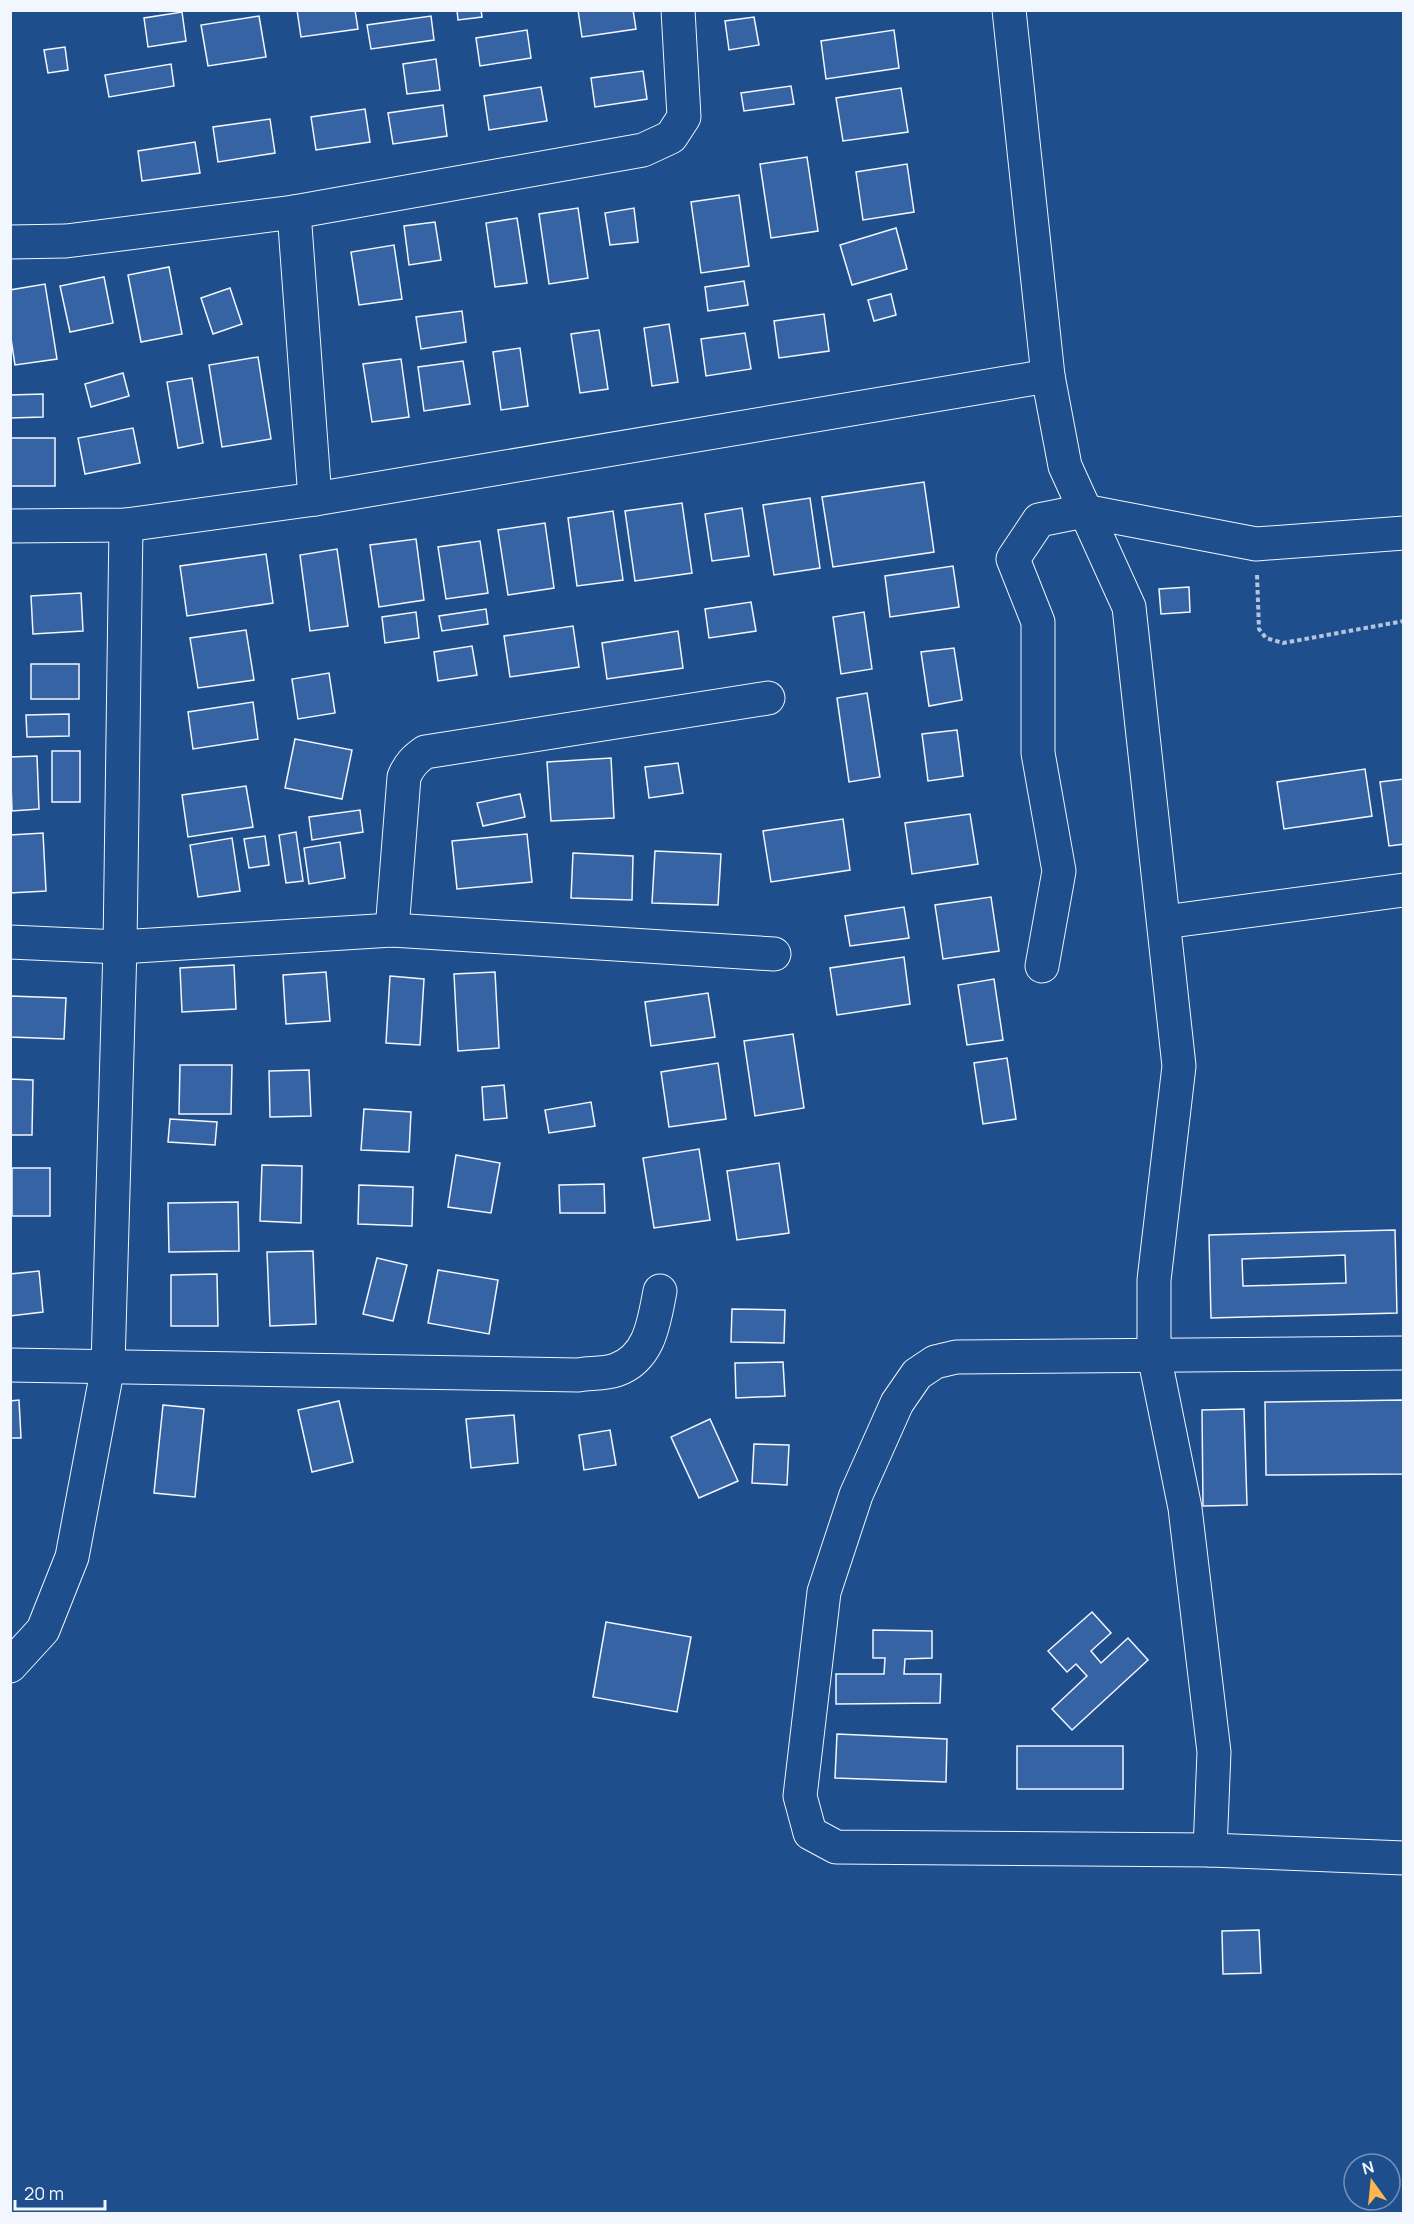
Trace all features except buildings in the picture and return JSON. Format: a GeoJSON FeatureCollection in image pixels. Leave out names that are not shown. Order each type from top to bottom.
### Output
{"type":"FeatureCollection","features":[{"type":"Feature","properties":{"kind":"street"},"geometry":{"type":"LineString","coordinates":[[10,242],[66,241],[294,212],[643,150],[671,137],[684,117],[678,10]]}},
{"type":"Feature","properties":{"kind":"street"},"geometry":{"type":"LineString","coordinates":[[1010,10],[1048,376],[1065,466],[1130,607],[1179,1066],[1154,1280],[1154,1356],[1185,1508],[1214,1752],[1210,1850]]}},
{"type":"Feature","properties":{"kind":"street"},"geometry":{"type":"LineString","coordinates":[[294,212],[315,499]]}},
{"type":"Feature","properties":{"kind":"street"},"geometry":{"type":"LineString","coordinates":[[10,526],[126,525],[315,499],[1048,376]]}},
{"type":"Feature","properties":{"kind":"street"},"geometry":{"type":"LineString","coordinates":[[1042,966],[1059,871],[1038,753],[1038,622],[1013,559],[1039,520],[1084,511],[1256,544],[1404,533]]}},
{"type":"Feature","properties":{"kind":"street"},"geometry":{"type":"LineString","coordinates":[[10,1666],[43,1630],[72,1557],[108,1366],[120,947],[126,525]]}},
{"type":"Feature","properties":{"kind":"street"},"geometry":{"type":"LineString","coordinates":[[392,930],[404,777],[416,758],[425,752],[768,698]]}},
{"type":"Feature","properties":{"kind":"street"},"geometry":{"type":"LineString","coordinates":[[1164,922],[1404,890]]}},
{"type":"Feature","properties":{"kind":"street"},"geometry":{"type":"LineString","coordinates":[[10,942],[120,947],[392,930],[774,954]]}},
{"type":"Feature","properties":{"kind":"street"},"geometry":{"type":"LineString","coordinates":[[10,1365],[578,1375],[616,1370],[639,1357],[652,1330],[660,1291]]}},
{"type":"Feature","properties":{"kind":"street"},"geometry":{"type":"LineString","coordinates":[[1404,1353],[956,1357],[935,1362],[917,1374],[897,1403],[856,1495],[824,1592],[800,1796],[810,1833],[836,1847],[1210,1850],[1404,1858]]}},
{"type":"Feature","properties":{"kind":"path"},"geometry":{"type":"LineString","coordinates":[[1256,544],[1259,628],[1266,638],[1283,643],[1404,621]]}}]}
